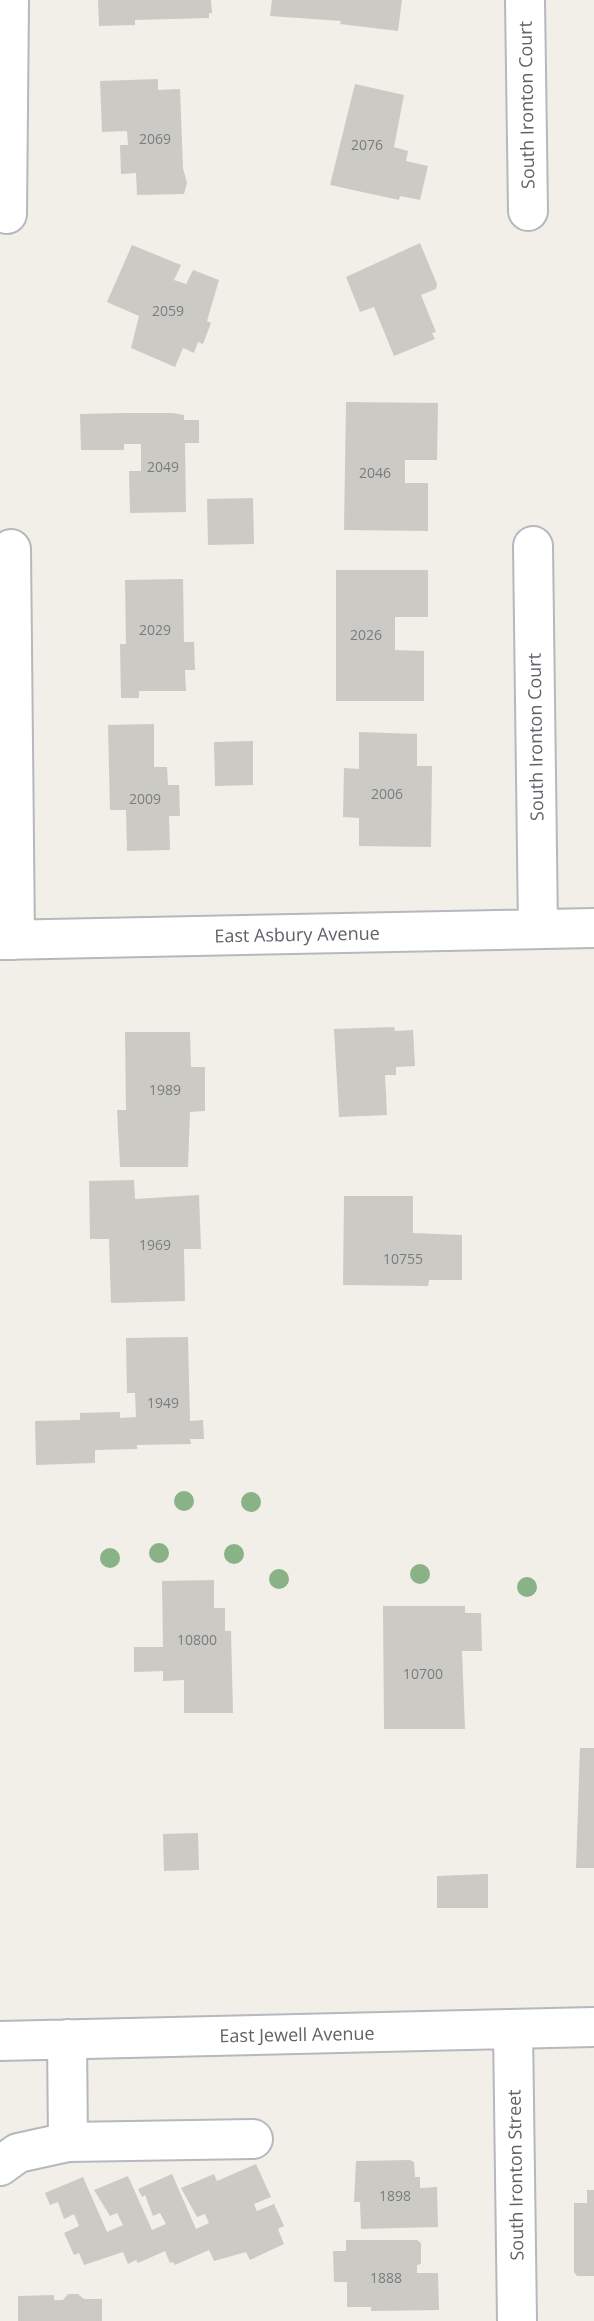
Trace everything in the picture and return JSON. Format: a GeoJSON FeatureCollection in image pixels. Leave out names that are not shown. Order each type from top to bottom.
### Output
{"type":"FeatureCollection","features":[{"type":"Feature","properties":{"kind":"street"},"geometry":{"type":"LineString","coordinates":[[7,214],[9,0]]}},
{"type":"Feature","properties":{"kind":"street","name":"South Ironton Court"},"geometry":{"type":"LineString","coordinates":[[525,0],[528,211]]}},
{"type":"Feature","properties":{"kind":"street","name":"South Ironton Court"},"geometry":{"type":"LineString","coordinates":[[533,546],[538,929]]}},
{"type":"Feature","properties":{"kind":"street"},"geometry":{"type":"LineString","coordinates":[[8,940],[10,549]]}},
{"type":"Feature","properties":{"kind":"street","name":"East Asbury Avenue"},"geometry":{"type":"LineString","coordinates":[[8,940],[594,928]]}},
{"type":"Feature","properties":{"kind":"street","name":"East Jewell Avenue"},"geometry":{"type":"LineString","coordinates":[[0,2040],[594,2027]]}},
{"type":"Feature","properties":{"kind":"street","name":"South Ironton Street"},"geometry":{"type":"LineString","coordinates":[[513,2029],[517,2321]]}},
{"type":"Feature","properties":{"kind":"street"},"geometry":{"type":"LineString","coordinates":[[66,2039],[68,2142]]}},
{"type":"Feature","properties":{"kind":"street"},"geometry":{"type":"LineString","coordinates":[[0,2166],[18,2153],[68,2142],[253,2139]]}},
{"type":"Feature","properties":{"kind":"building"},"geometry":{"type":"Polygon","coordinates":[[[98,0],[211,0],[212,13],[209,13],[209,18],[135,20],[135,25],[99,26],[98,0]]]}},
{"type":"Feature","properties":{"kind":"building"},"geometry":{"type":"Polygon","coordinates":[[[272,0],[402,0],[398,31],[340,24],[341,21],[270,16],[272,0]]]}},
{"type":"Feature","properties":{"kind":"building"},"geometry":{"type":"Polygon","coordinates":[[[158,79],[158,90],[180,89],[183,168],[187,183],[184,194],[137,195],[136,173],[121,174],[120,145],[128,145],[127,131],[102,132],[100,81],[158,79]]]}},
{"type":"Feature","properties":{"kind":"building"},"geometry":{"type":"Polygon","coordinates":[[[355,84],[404,95],[394,147],[408,151],[406,161],[428,166],[420,200],[400,196],[399,200],[330,185],[355,84]]]}},
{"type":"Feature","properties":{"kind":"building"},"geometry":{"type":"Polygon","coordinates":[[[420,243],[437,284],[436,289],[421,295],[436,332],[432,333],[435,339],[394,356],[374,307],[360,312],[346,277],[420,243]]]}},
{"type":"Feature","properties":{"kind":"building"},"geometry":{"type":"Polygon","coordinates":[[[132,245],[181,265],[174,280],[186,284],[193,270],[219,280],[207,321],[211,323],[203,344],[198,342],[194,353],[183,348],[175,367],[131,348],[139,316],[107,302],[132,245]]]}},
{"type":"Feature","properties":{"kind":"building"},"geometry":{"type":"Polygon","coordinates":[[[346,402],[438,403],[437,460],[405,460],[405,483],[428,483],[428,531],[344,530],[346,402]]]}},
{"type":"Feature","properties":{"kind":"building"},"geometry":{"type":"Polygon","coordinates":[[[173,413],[184,415],[184,420],[199,420],[199,443],[185,443],[186,512],[130,513],[129,471],[141,471],[141,444],[124,444],[124,450],[81,450],[80,414],[173,413]]]}},
{"type":"Feature","properties":{"kind":"building"},"geometry":{"type":"Polygon","coordinates":[[[253,498],[254,544],[208,545],[207,499],[253,498]]]}},
{"type":"Feature","properties":{"kind":"building"},"geometry":{"type":"Polygon","coordinates":[[[336,570],[428,570],[428,617],[395,617],[395,650],[424,651],[424,701],[336,701],[336,570]]]}},
{"type":"Feature","properties":{"kind":"building"},"geometry":{"type":"Polygon","coordinates":[[[183,579],[184,642],[194,642],[195,670],[185,670],[186,691],[139,691],[139,698],[121,698],[120,644],[126,644],[125,580],[183,579]]]}},
{"type":"Feature","properties":{"kind":"building"},"geometry":{"type":"Polygon","coordinates":[[[154,724],[154,767],[167,767],[168,785],[179,785],[180,816],[169,816],[170,850],[127,851],[126,810],[110,810],[108,725],[154,724]]]}},
{"type":"Feature","properties":{"kind":"building"},"geometry":{"type":"Polygon","coordinates":[[[359,732],[417,734],[417,766],[432,766],[431,847],[359,846],[359,818],[343,817],[344,768],[359,769],[359,732]]]}},
{"type":"Feature","properties":{"kind":"building"},"geometry":{"type":"Polygon","coordinates":[[[253,741],[253,785],[215,786],[214,742],[253,741]]]}},
{"type":"Feature","properties":{"kind":"building"},"geometry":{"type":"Polygon","coordinates":[[[394,1027],[395,1031],[413,1030],[415,1066],[396,1067],[396,1075],[385,1075],[387,1115],[339,1117],[334,1029],[394,1027]]]}},
{"type":"Feature","properties":{"kind":"building"},"geometry":{"type":"Polygon","coordinates":[[[125,1032],[190,1032],[191,1067],[205,1067],[205,1111],[190,1112],[188,1167],[120,1167],[117,1110],[126,1110],[125,1032]]]}},
{"type":"Feature","properties":{"kind":"building"},"geometry":{"type":"Polygon","coordinates":[[[134,1180],[135,1199],[199,1195],[201,1249],[184,1249],[185,1301],[111,1303],[109,1239],[90,1239],[89,1181],[134,1180]]]}},
{"type":"Feature","properties":{"kind":"building"},"geometry":{"type":"Polygon","coordinates":[[[344,1196],[413,1196],[413,1233],[462,1235],[462,1280],[429,1280],[428,1286],[343,1285],[344,1196]]]}},
{"type":"Feature","properties":{"kind":"building"},"geometry":{"type":"Polygon","coordinates":[[[188,1337],[190,1421],[203,1420],[204,1439],[190,1439],[191,1444],[137,1445],[137,1449],[95,1450],[95,1463],[36,1465],[35,1421],[80,1420],[80,1413],[120,1412],[120,1418],[136,1417],[135,1393],[127,1393],[126,1338],[188,1337]]]}},
{"type":"Feature","properties":{"kind":"building"},"geometry":{"type":"Polygon","coordinates":[[[214,1580],[214,1608],[225,1608],[225,1631],[231,1631],[233,1713],[184,1713],[184,1680],[163,1681],[163,1671],[134,1672],[134,1647],[163,1647],[162,1581],[214,1580]]]}},
{"type":"Feature","properties":{"kind":"building"},"geometry":{"type":"Polygon","coordinates":[[[383,1606],[465,1606],[465,1613],[481,1613],[482,1651],[462,1651],[465,1729],[384,1729],[383,1606]]]}},
{"type":"Feature","properties":{"kind":"building"},"geometry":{"type":"Polygon","coordinates":[[[580,1748],[594,1748],[594,1868],[576,1868],[580,1748]]]}},
{"type":"Feature","properties":{"kind":"building"},"geometry":{"type":"Polygon","coordinates":[[[198,1833],[199,1870],[164,1871],[163,1834],[198,1833]]]}},
{"type":"Feature","properties":{"kind":"building"},"geometry":{"type":"Polygon","coordinates":[[[488,1874],[488,1908],[437,1908],[437,1876],[488,1874]]]}},
{"type":"Feature","properties":{"kind":"building"},"geometry":{"type":"Polygon","coordinates":[[[356,2161],[414,2162],[415,2177],[420,2177],[420,2188],[437,2187],[438,2227],[361,2229],[360,2202],[354,2202],[356,2161]]]}},
{"type":"Feature","properties":{"kind":"building"},"geometry":{"type":"Polygon","coordinates":[[[256,2164],[271,2197],[254,2204],[257,2211],[274,2204],[284,2226],[278,2229],[284,2244],[250,2260],[246,2252],[214,2261],[209,2250],[175,2265],[170,2263],[165,2251],[138,2263],[136,2260],[128,2264],[123,2252],[84,2265],[79,2253],[74,2255],[64,2233],[79,2226],[74,2214],[64,2219],[58,2202],[50,2205],[45,2193],[83,2177],[107,2232],[123,2225],[117,2213],[110,2216],[94,2190],[128,2176],[152,2230],[166,2224],[160,2213],[153,2216],[145,2195],[142,2197],[138,2189],[172,2174],[196,2229],[209,2223],[205,2214],[197,2217],[181,2188],[214,2174],[217,2181],[256,2164]]]}},
{"type":"Feature","properties":{"kind":"building"},"geometry":{"type":"Polygon","coordinates":[[[587,2190],[594,2190],[594,2276],[577,2276],[574,2272],[574,2203],[587,2203],[587,2190]]]}},
{"type":"Feature","properties":{"kind":"building"},"geometry":{"type":"Polygon","coordinates":[[[346,2240],[417,2240],[421,2243],[421,2264],[417,2265],[417,2273],[438,2273],[439,2310],[371,2311],[371,2307],[347,2307],[347,2282],[334,2282],[333,2251],[346,2251],[346,2240]]]}},
{"type":"Feature","properties":{"kind":"building"},"geometry":{"type":"Polygon","coordinates":[[[68,2294],[78,2294],[84,2299],[102,2299],[102,2321],[18,2321],[18,2296],[54,2295],[54,2300],[63,2300],[68,2294]]]}}]}
